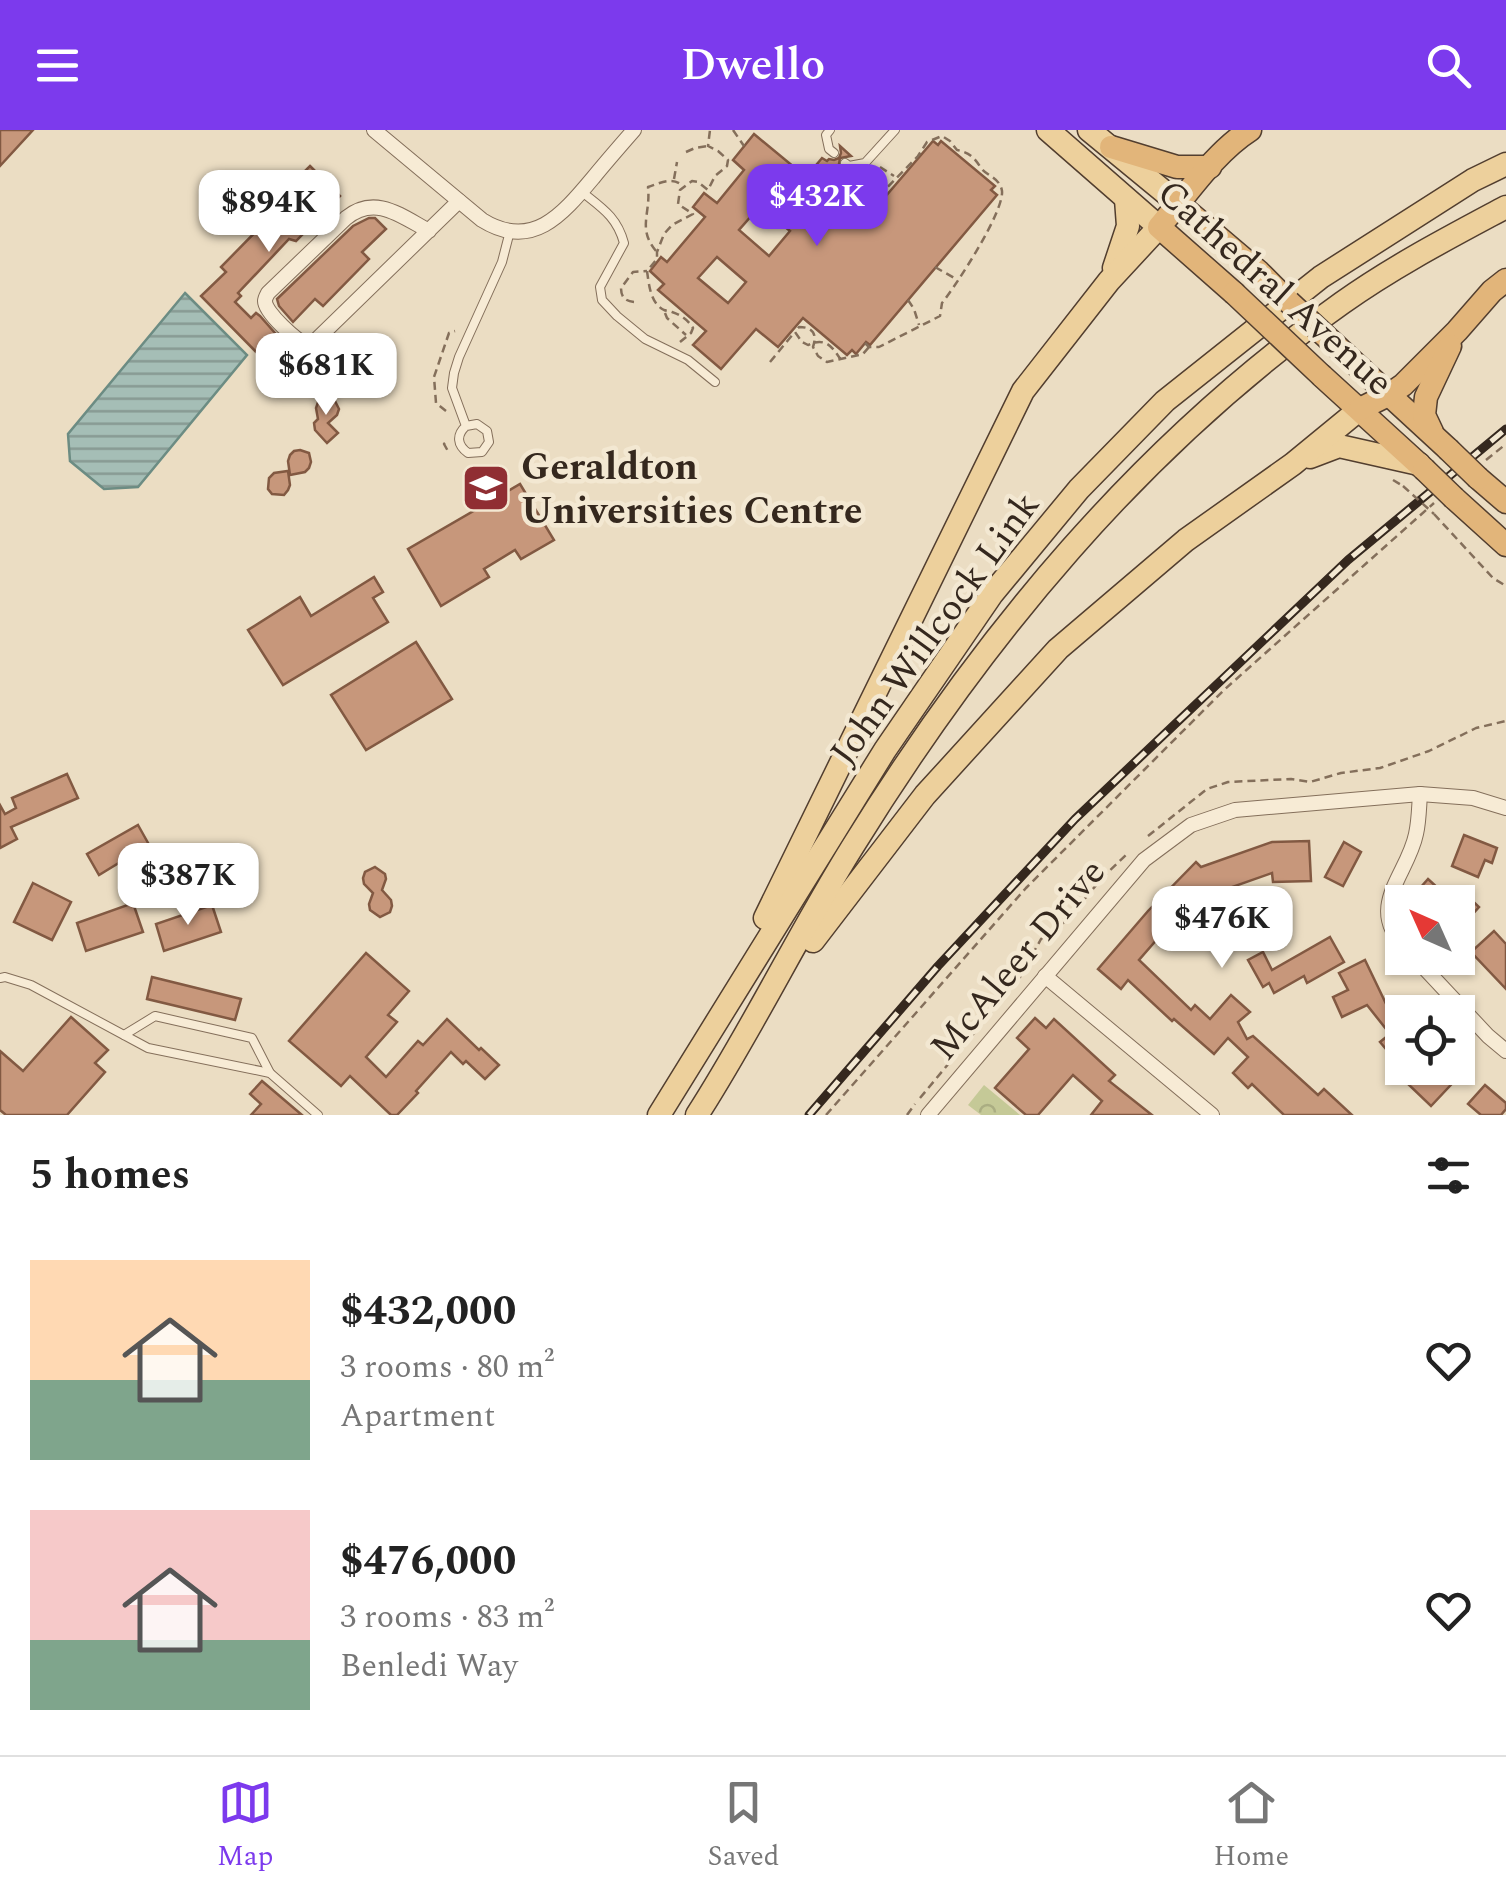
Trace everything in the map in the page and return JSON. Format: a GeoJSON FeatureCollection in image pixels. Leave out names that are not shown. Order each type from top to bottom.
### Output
{"type":"FeatureCollection","features":[{"type":"Feature","properties":{"kind":"highway"},"geometry":{"type":"LineString","coordinates":[[1158,227],[1210,167],[1250,130]]}},
{"type":"Feature","properties":{"kind":"highway"},"geometry":{"type":"LineString","coordinates":[[1111,148],[1178,167],[1210,167]]}},
{"type":"Feature","properties":{"kind":"highway"},"geometry":{"type":"LineString","coordinates":[[1179,204],[1259,272],[1506,502]]}},
{"type":"Feature","properties":{"kind":"highway","name":"Cathedral Avenue"},"geometry":{"type":"LineString","coordinates":[[1158,227],[1506,544]]}},
{"type":"Feature","properties":{"kind":"highway"},"geometry":{"type":"LineString","coordinates":[[1360,409],[1403,384],[1506,280]]}},
{"type":"Feature","properties":{"kind":"highway"},"geometry":{"type":"LineString","coordinates":[[1440,442],[1424,414],[1426,397],[1457,331]]}},
{"type":"Feature","properties":{"kind":"main road","name":"Cathedral Avenue"},"geometry":{"type":"LineString","coordinates":[[1048,130],[1158,227]]}},
{"type":"Feature","properties":{"kind":"main road","name":"Cathedral Avenue"},"geometry":{"type":"LineString","coordinates":[[1089,130],[1179,204]]}},
{"type":"Feature","properties":{"kind":"main road","name":"John Willcock Link"},"geometry":{"type":"LineString","coordinates":[[658,1115],[886,750],[992,594],[1079,489],[1165,401],[1321,277],[1473,180],[1506,164]]}},
{"type":"Feature","properties":{"kind":"main road"},"geometry":{"type":"LineString","coordinates":[[1109,281],[1128,226],[1126,199]]}},
{"type":"Feature","properties":{"kind":"main road","name":"John Willcock Link"},"geometry":{"type":"LineString","coordinates":[[697,1115],[852,846],[950,698],[1040,582],[1150,462],[1266,361],[1374,282],[1506,207]]}},
{"type":"Feature","properties":{"kind":"main road"},"geometry":{"type":"LineString","coordinates":[[658,1115],[762,923],[1023,391],[1109,281],[1158,227]]}},
{"type":"Feature","properties":{"kind":"main road"},"geometry":{"type":"LineString","coordinates":[[714,1089],[817,934],[913,811],[1058,649],[1186,540],[1293,464],[1360,409]]}},
{"type":"Feature","properties":{"kind":"main road"},"geometry":{"type":"LineString","coordinates":[[1293,464],[1339,446],[1421,466]]}},
{"type":"Feature","properties":{"kind":"street"},"geometry":{"type":"LineString","coordinates":[[374,130],[497,229],[519,232],[538,229],[560,216],[634,130]]}},
{"type":"Feature","properties":{"kind":"street"},"geometry":{"type":"LineString","coordinates":[[429,232],[378,206],[360,209],[268,293],[267,308],[296,339],[312,344],[429,232],[459,201]]}},
{"type":"Feature","properties":{"kind":"street"},"geometry":{"type":"LineString","coordinates":[[1395,885],[1416,836],[1420,794]]}},
{"type":"Feature","properties":{"kind":"street","name":"McAleer Drive"},"geometry":{"type":"LineString","coordinates":[[928,1115],[1144,860],[1191,825],[1235,810],[1420,794],[1473,798],[1506,808]]}},
{"type":"Feature","properties":{"kind":"street"},"geometry":{"type":"LineString","coordinates":[[1431,975],[1506,1051]]}},
{"type":"Feature","properties":{"kind":"street"},"geometry":{"type":"LineString","coordinates":[[1045,976],[1212,1115]]}},
{"type":"Feature","properties":{"kind":"lane"},"geometry":{"type":"LineString","coordinates":[[830,130],[826,134],[834,153]]}},
{"type":"Feature","properties":{"kind":"lane"},"geometry":{"type":"LineString","coordinates":[[845,163],[865,163],[895,130]]}},
{"type":"Feature","properties":{"kind":"lane"},"geometry":{"type":"LineString","coordinates":[[582,192],[611,216],[620,227],[624,243],[600,286],[602,300],[645,340],[673,352],[715,382]]}},
{"type":"Feature","properties":{"kind":"lane"},"geometry":{"type":"LineString","coordinates":[[466,426],[452,388],[454,373],[502,262],[510,231]]}},
{"type":"Feature","properties":{"kind":"lane"},"geometry":{"type":"LineString","coordinates":[[478,424],[487,430],[489,442],[482,452],[471,454],[461,447],[459,436],[466,426],[478,424]]}},
{"type":"Feature","properties":{"kind":"lane"},"geometry":{"type":"LineString","coordinates":[[0,978],[30,985],[148,1048],[270,1073]]}},
{"type":"Feature","properties":{"kind":"lane"},"geometry":{"type":"LineString","coordinates":[[124,1035],[155,1016],[252,1038],[270,1073],[318,1115]]}},
{"type":"Feature","properties":{"kind":"path"},"geometry":{"type":"LineString","coordinates":[[708,146],[710,130]]}},
{"type":"Feature","properties":{"kind":"path"},"geometry":{"type":"LineString","coordinates":[[733,130],[744,146]]}},
{"type":"Feature","properties":{"kind":"path"},"geometry":{"type":"LineString","coordinates":[[770,362],[800,327],[813,331],[813,347],[827,362],[863,354],[867,344],[879,348],[940,316],[942,304],[992,222],[1002,193],[998,182],[982,171],[977,159],[957,150],[942,136],[927,142],[875,200]]}},
{"type":"Feature","properties":{"kind":"path"},"geometry":{"type":"LineString","coordinates":[[686,152],[708,146]]}},
{"type":"Feature","properties":{"kind":"path"},"geometry":{"type":"LineString","coordinates":[[634,302],[626,301],[621,288],[633,272],[647,271],[657,259],[664,234],[672,224],[696,212],[678,204],[680,190],[692,181],[708,193],[715,176],[727,166],[728,160],[708,146]]}},
{"type":"Feature","properties":{"kind":"path"},"geometry":{"type":"LineString","coordinates":[[673,180],[677,162]]}},
{"type":"Feature","properties":{"kind":"path"},"geometry":{"type":"LineString","coordinates":[[884,167],[895,178]]}},
{"type":"Feature","properties":{"kind":"path"},"geometry":{"type":"LineString","coordinates":[[657,252],[645,234],[648,187],[673,180],[683,186]]}},
{"type":"Feature","properties":{"kind":"path"},"geometry":{"type":"LineString","coordinates":[[936,267],[958,280]]}},
{"type":"Feature","properties":{"kind":"path"},"geometry":{"type":"LineString","coordinates":[[647,271],[650,297],[667,318],[698,340]]}},
{"type":"Feature","properties":{"kind":"path"},"geometry":{"type":"LineString","coordinates":[[908,300],[919,326]]}},
{"type":"Feature","properties":{"kind":"path"},"geometry":{"type":"LineString","coordinates":[[665,311],[687,320],[693,328],[673,352]]}},
{"type":"Feature","properties":{"kind":"path"},"geometry":{"type":"LineString","coordinates":[[794,332],[808,345],[822,340],[842,360]]}},
{"type":"Feature","properties":{"kind":"path"},"geometry":{"type":"LineString","coordinates":[[444,444],[449,453]]}},
{"type":"Feature","properties":{"kind":"path"},"geometry":{"type":"LineString","coordinates":[[1477,473],[1506,444]]}},
{"type":"Feature","properties":{"kind":"path"},"geometry":{"type":"LineString","coordinates":[[1403,486],[1492,578],[1506,586]]}},
{"type":"Feature","properties":{"kind":"path"},"geometry":{"type":"LineString","coordinates":[[826,1115],[1026,888],[1224,690],[1415,518],[1450,496]]}},
{"type":"Feature","properties":{"kind":"path"},"geometry":{"type":"LineString","coordinates":[[1150,835],[1207,789],[1228,782],[1291,778],[1310,782],[1341,772],[1380,768],[1429,751],[1476,728],[1506,721]]}},
{"type":"Feature","properties":{"kind":"path"},"geometry":{"type":"LineString","coordinates":[[907,1115],[1019,979],[1041,938],[1066,920],[1103,876],[1135,847]]}},
{"type":"Feature","properties":{"kind":"green space"},"geometry":{"type":"Polygon","coordinates":[[[984,1085],[1020,1115],[981,1115],[968,1105],[984,1085]]]}},
{"type":"Feature","properties":{"kind":"water"},"geometry":{"type":"Polygon","coordinates":[[[185,293],[247,355],[138,487],[104,489],[70,461],[68,434],[185,293]]]}},
{"type":"Feature","properties":{"kind":"building"},"geometry":{"type":"Polygon","coordinates":[[[0,130],[33,130],[0,166],[0,130]]]}},
{"type":"Feature","properties":{"kind":"building"},"geometry":{"type":"Polygon","coordinates":[[[754,134],[806,177],[822,158],[839,158],[840,146],[851,156],[840,158],[838,170],[879,204],[933,141],[938,145],[941,141],[995,186],[991,190],[997,195],[870,345],[866,342],[856,354],[852,350],[847,355],[803,318],[778,347],[756,329],[721,369],[693,345],[706,331],[658,290],[664,284],[650,271],[661,257],[667,262],[705,217],[693,207],[704,193],[717,203],[744,170],[733,160],[754,134]],[[760,206],[739,230],[769,256],[790,231],[760,206]],[[717,257],[698,278],[728,303],[746,282],[717,257]]]}},
{"type":"Feature","properties":{"kind":"building"},"geometry":{"type":"Polygon","coordinates":[[[310,166],[340,196],[296,241],[289,239],[238,293],[241,296],[235,302],[251,318],[256,313],[260,316],[282,341],[264,360],[201,296],[226,272],[221,267],[275,212],[267,204],[310,166]]]}},
{"type":"Feature","properties":{"kind":"building"},"geometry":{"type":"Polygon","coordinates":[[[375,218],[386,229],[362,252],[369,259],[323,306],[315,299],[293,322],[277,299],[353,226],[375,218]]]}},
{"type":"Feature","properties":{"kind":"building"},"geometry":{"type":"Polygon","coordinates":[[[318,353],[325,361],[290,396],[280,386],[308,356],[318,353]]]}},
{"type":"Feature","properties":{"kind":"building"},"geometry":{"type":"Polygon","coordinates":[[[319,399],[334,399],[339,409],[328,423],[338,433],[327,443],[314,423],[318,419],[319,399]]]}},
{"type":"Feature","properties":{"kind":"building"},"geometry":{"type":"Polygon","coordinates":[[[300,450],[309,453],[309,468],[290,475],[290,455],[300,450]]]}},
{"type":"Feature","properties":{"kind":"building"},"geometry":{"type":"Polygon","coordinates":[[[288,471],[288,490],[284,495],[272,494],[268,489],[269,478],[288,471]]]}},
{"type":"Feature","properties":{"kind":"building"},"geometry":{"type":"Polygon","coordinates":[[[520,484],[554,540],[521,559],[515,550],[484,569],[489,577],[441,606],[408,549],[520,484]]]}},
{"type":"Feature","properties":{"kind":"building"},"geometry":{"type":"Polygon","coordinates":[[[374,577],[383,592],[373,598],[388,622],[283,685],[248,630],[300,597],[311,616],[374,577]]]}},
{"type":"Feature","properties":{"kind":"building"},"geometry":{"type":"Polygon","coordinates":[[[416,642],[452,699],[366,750],[331,695],[416,642]]]}},
{"type":"Feature","properties":{"kind":"building"},"geometry":{"type":"Polygon","coordinates":[[[67,774],[78,798],[11,827],[17,839],[0,848],[0,805],[5,814],[16,808],[12,798],[67,774]]]}},
{"type":"Feature","properties":{"kind":"building"},"geometry":{"type":"Polygon","coordinates":[[[138,825],[152,850],[130,863],[127,858],[99,875],[87,854],[138,825]]]}},
{"type":"Feature","properties":{"kind":"building"},"geometry":{"type":"Polygon","coordinates":[[[1464,835],[1497,848],[1492,863],[1485,860],[1478,877],[1452,866],[1464,835]]]}},
{"type":"Feature","properties":{"kind":"building"},"geometry":{"type":"Polygon","coordinates":[[[1309,841],[1311,881],[1273,882],[1272,873],[1198,899],[1210,911],[1193,928],[1179,914],[1139,960],[1191,1010],[1195,1005],[1210,1019],[1231,995],[1250,1012],[1238,1022],[1247,1039],[1253,1036],[1318,1095],[1324,1089],[1352,1115],[1284,1115],[1252,1084],[1248,1088],[1233,1073],[1248,1057],[1228,1038],[1214,1054],[1128,980],[1121,989],[1098,969],[1196,862],[1201,867],[1272,842],[1309,841]]]}},
{"type":"Feature","properties":{"kind":"building"},"geometry":{"type":"Polygon","coordinates":[[[1344,842],[1361,852],[1343,886],[1325,877],[1344,842]]]}},
{"type":"Feature","properties":{"kind":"building"},"geometry":{"type":"Polygon","coordinates":[[[375,867],[385,874],[382,890],[392,906],[390,912],[380,917],[370,910],[373,893],[363,878],[365,872],[375,867]]]}},
{"type":"Feature","properties":{"kind":"building"},"geometry":{"type":"Polygon","coordinates":[[[33,883],[71,902],[52,940],[14,922],[33,883]]]}},
{"type":"Feature","properties":{"kind":"building"},"geometry":{"type":"Polygon","coordinates":[[[133,903],[143,932],[86,951],[77,923],[133,903]]]}},
{"type":"Feature","properties":{"kind":"building"},"geometry":{"type":"Polygon","coordinates":[[[212,905],[221,932],[164,951],[156,924],[212,905]]]}},
{"type":"Feature","properties":{"kind":"building"},"geometry":{"type":"Polygon","coordinates":[[[1494,931],[1506,944],[1506,989],[1475,956],[1475,948],[1494,931]]]}},
{"type":"Feature","properties":{"kind":"building"},"geometry":{"type":"Polygon","coordinates":[[[1330,937],[1344,962],[1307,983],[1304,976],[1274,993],[1269,983],[1263,987],[1248,960],[1263,952],[1272,970],[1330,937]]]}},
{"type":"Feature","properties":{"kind":"building"},"geometry":{"type":"Polygon","coordinates":[[[366,953],[409,991],[388,1015],[397,1022],[366,1057],[386,1077],[418,1041],[423,1045],[447,1019],[499,1065],[485,1079],[451,1052],[397,1115],[391,1115],[350,1076],[341,1086],[289,1041],[366,953]]]}},
{"type":"Feature","properties":{"kind":"building"},"geometry":{"type":"Polygon","coordinates":[[[1365,960],[1385,1002],[1385,1028],[1367,1005],[1342,1017],[1333,997],[1348,990],[1339,973],[1365,960]]]}},
{"type":"Feature","properties":{"kind":"building"},"geometry":{"type":"Polygon","coordinates":[[[152,977],[241,999],[235,1020],[147,999],[152,977]]]}},
{"type":"Feature","properties":{"kind":"building"},"geometry":{"type":"Polygon","coordinates":[[[71,1017],[108,1050],[95,1063],[105,1072],[67,1115],[6,1115],[0,1110],[0,1051],[23,1071],[71,1017]]]}},
{"type":"Feature","properties":{"kind":"building"},"geometry":{"type":"Polygon","coordinates":[[[1035,1018],[1046,1028],[1054,1019],[1115,1075],[1109,1081],[1152,1115],[1091,1115],[1102,1101],[1073,1075],[1038,1115],[1026,1115],[995,1088],[1029,1049],[1017,1038],[1035,1018]]]}},
{"type":"Feature","properties":{"kind":"building"},"geometry":{"type":"Polygon","coordinates":[[[262,1081],[302,1115],[251,1115],[261,1104],[250,1094],[262,1081]]]}},
{"type":"Feature","properties":{"kind":"building"},"geometry":{"type":"Polygon","coordinates":[[[1409,1085],[1451,1085],[1431,1106],[1409,1085]]]}},
{"type":"Feature","properties":{"kind":"building"},"geometry":{"type":"Polygon","coordinates":[[[1485,1085],[1506,1103],[1501,1115],[1481,1115],[1468,1104],[1485,1085]]]}},
{"type":"Feature","properties":{"kind":"railway"},"geometry":{"type":"LineString","coordinates":[[809,1115],[938,966],[1075,819],[1348,560],[1506,429]]}},
{"type":"Feature","properties":{"kind":"place","name":"Geraldton Universities Centre"},"geometry":{"type":"Point","coordinates":[486,488]}}]}
